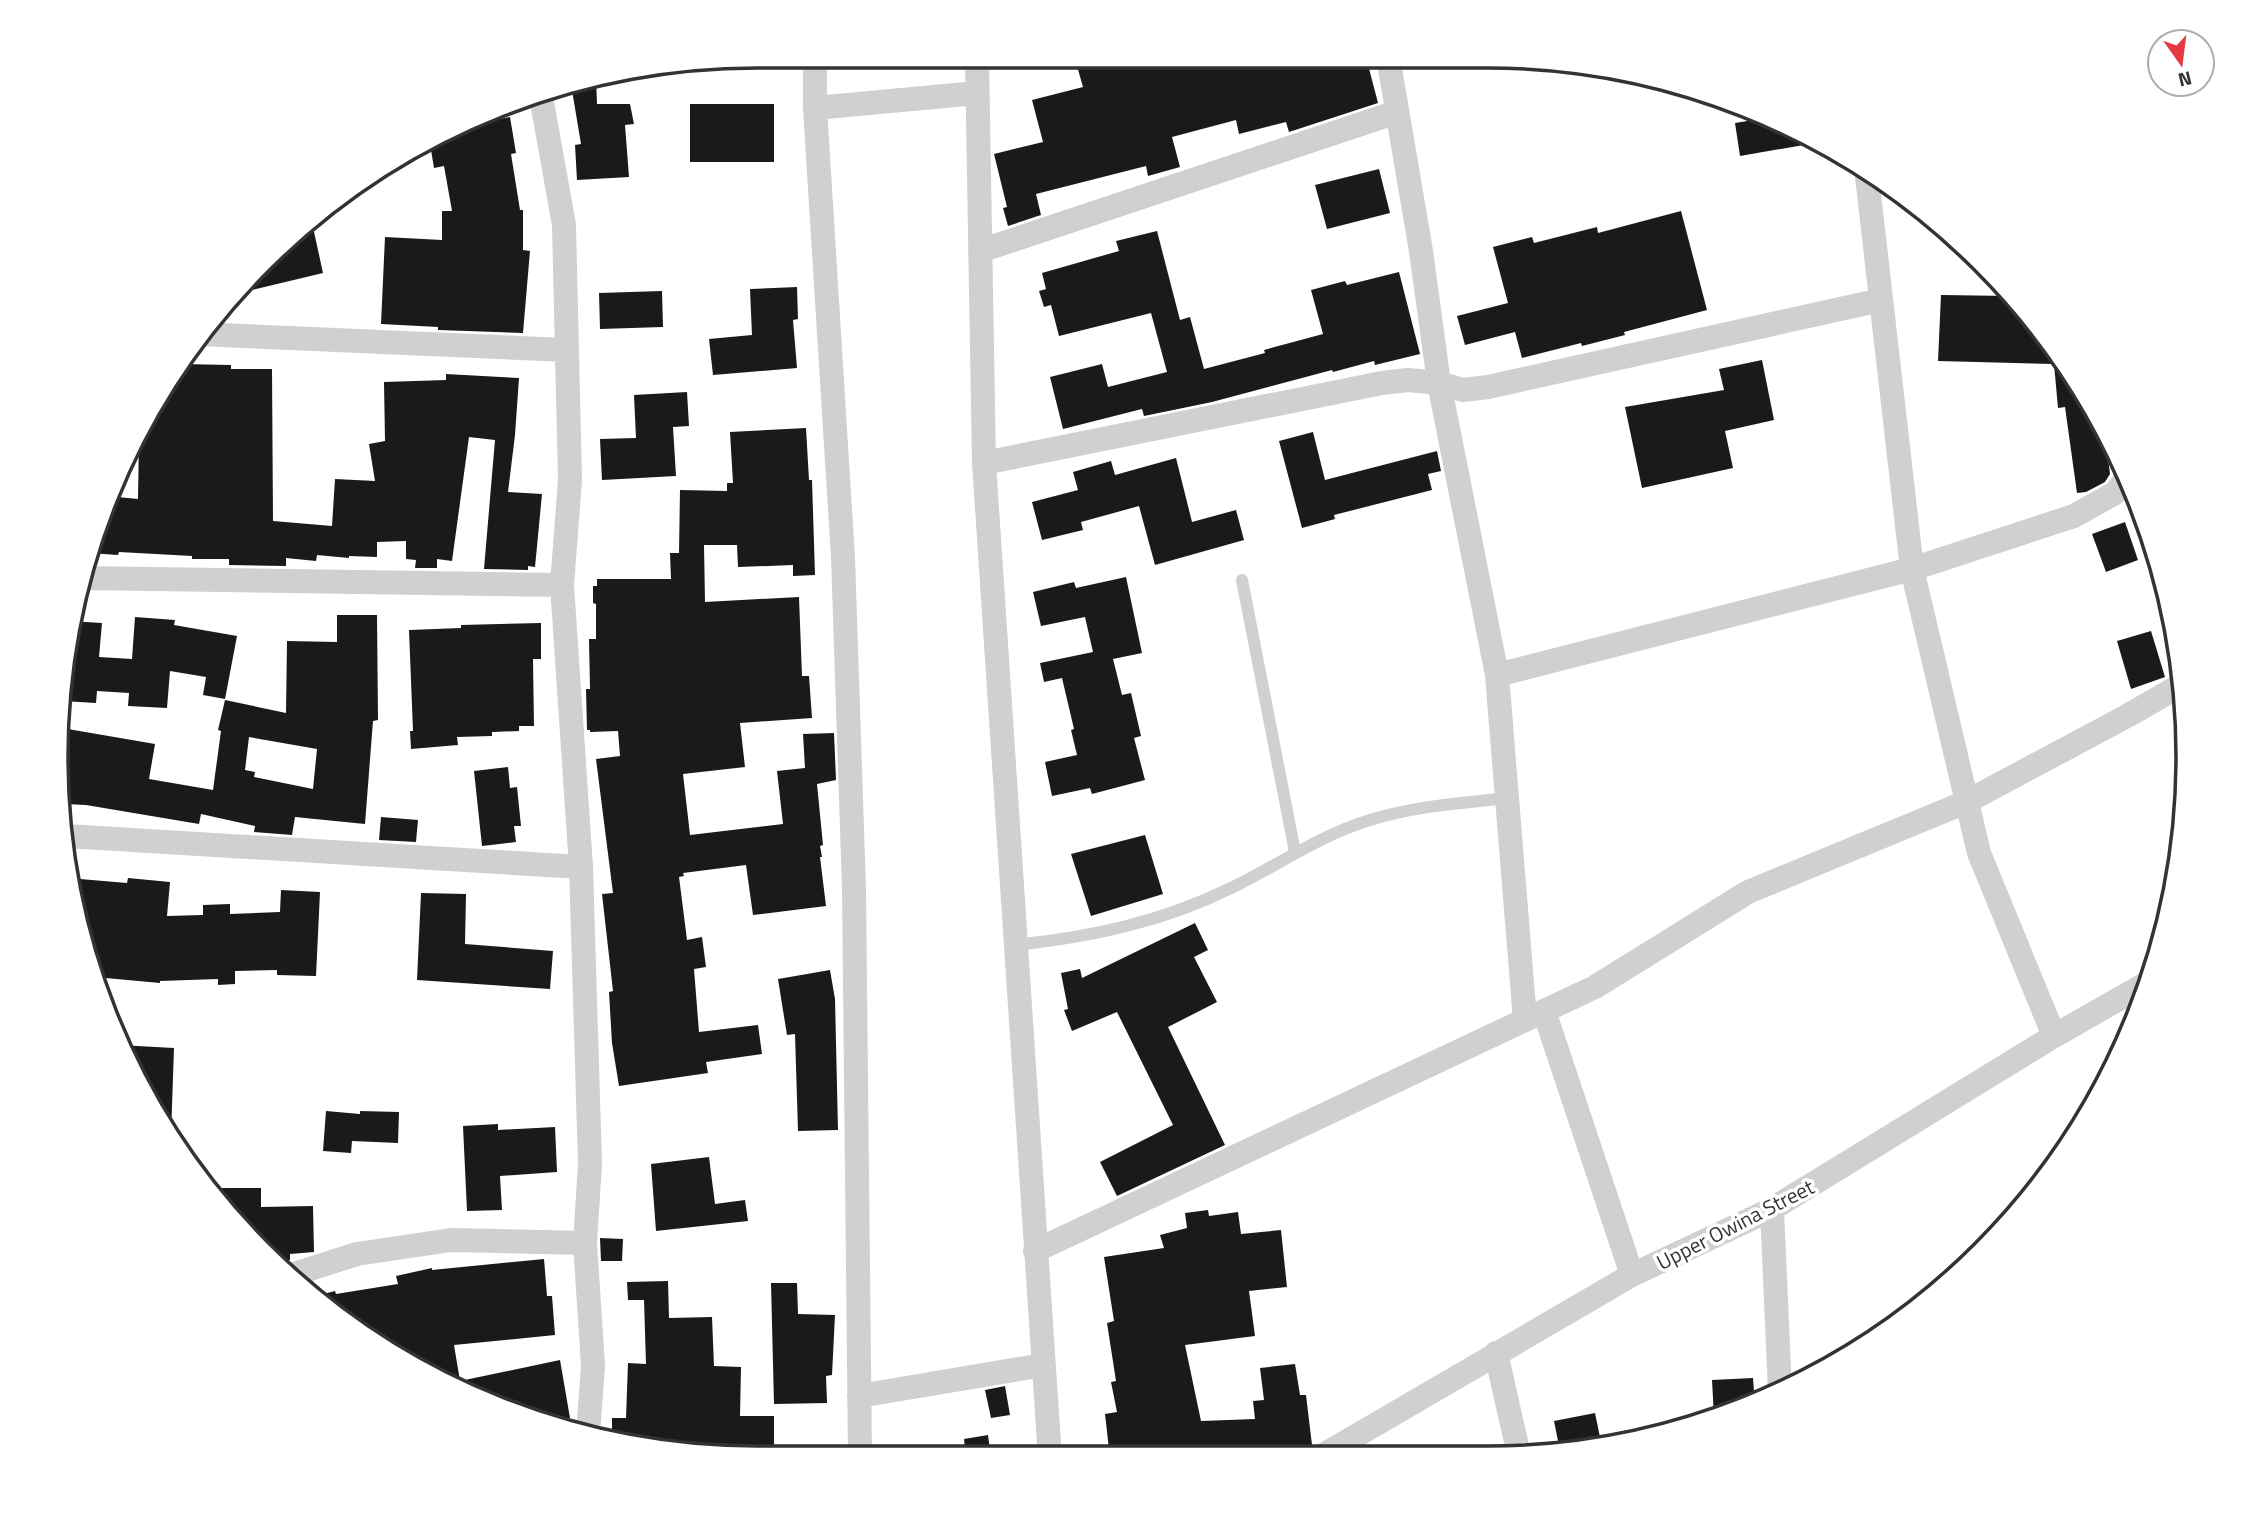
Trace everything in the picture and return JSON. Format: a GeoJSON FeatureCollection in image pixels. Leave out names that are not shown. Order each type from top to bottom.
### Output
{"type":"FeatureCollection","features":[{"type":"Feature","properties":{"kind":"street"},"geometry":{"type":"LineString","coordinates":[[815,68],[815,108],[843,571],[854,902],[860,1446]]}},
{"type":"Feature","properties":{"kind":"street"},"geometry":{"type":"LineString","coordinates":[[976,68],[984,463],[1049,1446]]}},
{"type":"Feature","properties":{"kind":"street"},"geometry":{"type":"LineString","coordinates":[[1390,68],[1421,251],[1439,383],[1497,675],[1507,797],[1534,1015],[1632,1275]]}},
{"type":"Feature","properties":{"kind":"street"},"geometry":{"type":"LineString","coordinates":[[815,108],[977,93]]}},
{"type":"Feature","properties":{"kind":"street"},"geometry":{"type":"LineString","coordinates":[[542,103],[564,225],[570,480],[562,585],[581,867],[590,1164],[585,1243],[593,1366],[589,1424]]}},
{"type":"Feature","properties":{"kind":"street"},"geometry":{"type":"LineString","coordinates":[[980,251],[1397,112]]}},
{"type":"Feature","properties":{"kind":"street"},"geometry":{"type":"LineString","coordinates":[[1868,183],[1912,569],[1979,853],[2054,1036]]}},
{"type":"Feature","properties":{"kind":"street"},"geometry":{"type":"LineString","coordinates":[[984,463],[1382,383],[1408,380],[1439,383],[1463,390],[1488,387],[1881,300]]}},
{"type":"Feature","properties":{"kind":"street"},"geometry":{"type":"LineString","coordinates":[[214,335],[567,350]]}},
{"type":"Feature","properties":{"kind":"street"},"geometry":{"type":"LineString","coordinates":[[1497,675],[1912,569],[2074,516],[2115,493],[2120,486]]}},
{"type":"Feature","properties":{"kind":"street"},"geometry":{"type":"LineString","coordinates":[[92,578],[562,585]]}},
{"type":"Feature","properties":{"kind":"street"},"geometry":{"type":"LineString","coordinates":[[1035,1251],[1595,987],[1748,892],[1966,802],[2172,690]]}},
{"type":"Feature","properties":{"kind":"street"},"geometry":{"type":"LineString","coordinates":[[73,836],[581,867]]}},
{"type":"Feature","properties":{"kind":"street","name":"Upper Owina Street"},"geometry":{"type":"LineString","coordinates":[[1338,1446],[1632,1275],[1772,1209],[2054,1036],[2134,990]]}},
{"type":"Feature","properties":{"kind":"street"},"geometry":{"type":"LineString","coordinates":[[1772,1209],[1779,1380]]}},
{"type":"Feature","properties":{"kind":"street"},"geometry":{"type":"LineString","coordinates":[[300,1272],[357,1254],[451,1240],[585,1243]]}},
{"type":"Feature","properties":{"kind":"street"},"geometry":{"type":"LineString","coordinates":[[1496,1353],[1517,1445]]}},
{"type":"Feature","properties":{"kind":"street"},"geometry":{"type":"LineString","coordinates":[[859,1396],[1043,1365]]}},
{"type":"Feature","properties":{"kind":"lane"},"geometry":{"type":"LineString","coordinates":[[1242,580],[1295,852]]}},
{"type":"Feature","properties":{"kind":"lane"},"geometry":{"type":"LineString","coordinates":[[1015,945],[1075,939],[1137,924],[1189,906],[1232,888],[1295,852],[1369,820],[1507,797]]}},
{"type":"Feature","properties":{"kind":"building"},"geometry":{"type":"Polygon","coordinates":[[[1078,68],[1369,68],[1378,103],[1289,132],[1286,122],[1239,134],[1236,120],[1172,137],[1180,167],[1148,176],[1146,166],[1036,194],[1041,215],[1008,226],[1003,208],[1007,207],[994,154],[1043,142],[1032,100],[1083,87],[1078,68]]]}},
{"type":"Feature","properties":{"kind":"building"},"geometry":{"type":"Polygon","coordinates":[[[596,88],[597,104],[630,104],[634,124],[625,125],[629,177],[577,180],[575,145],[581,144],[573,94],[596,88]]]}},
{"type":"Feature","properties":{"kind":"building"},"geometry":{"type":"Polygon","coordinates":[[[690,104],[774,104],[774,162],[690,162],[690,104]]]}},
{"type":"Feature","properties":{"kind":"building"},"geometry":{"type":"Polygon","coordinates":[[[510,117],[516,153],[511,154],[520,210],[523,210],[523,250],[530,251],[523,333],[438,330],[438,327],[381,324],[385,237],[442,240],[442,211],[452,211],[444,166],[434,168],[431,151],[497,119],[510,117]]]}},
{"type":"Feature","properties":{"kind":"building"},"geometry":{"type":"Polygon","coordinates":[[[1750,121],[1803,145],[1740,156],[1735,123],[1750,121]]]}},
{"type":"Feature","properties":{"kind":"building"},"geometry":{"type":"Polygon","coordinates":[[[1379,169],[1390,213],[1327,229],[1315,185],[1379,169]]]}},
{"type":"Feature","properties":{"kind":"building"},"geometry":{"type":"Polygon","coordinates":[[[1681,211],[1707,310],[1624,332],[1625,335],[1522,358],[1515,332],[1465,345],[1457,316],[1508,303],[1493,247],[1532,237],[1534,243],[1597,227],[1598,233],[1681,211]]]}},
{"type":"Feature","properties":{"kind":"building"},"geometry":{"type":"Polygon","coordinates":[[[314,230],[323,273],[251,290],[314,230]]]}},
{"type":"Feature","properties":{"kind":"building"},"geometry":{"type":"Polygon","coordinates":[[[1157,231],[1180,320],[1190,317],[1204,369],[1323,334],[1311,290],[1345,281],[1347,285],[1399,272],[1420,354],[1375,365],[1374,361],[1333,372],[1332,370],[1212,402],[1144,416],[1142,409],[1063,429],[1050,377],[1102,364],[1108,387],[1167,372],[1151,313],[1059,336],[1051,305],[1044,307],[1039,291],[1046,289],[1042,273],[1119,251],[1116,241],[1157,231]]]}},
{"type":"Feature","properties":{"kind":"building"},"geometry":{"type":"Polygon","coordinates":[[[797,287],[798,319],[793,320],[797,368],[713,375],[709,339],[752,335],[750,289],[797,287]]]}},
{"type":"Feature","properties":{"kind":"building"},"geometry":{"type":"Polygon","coordinates":[[[662,291],[663,327],[600,329],[599,293],[662,291]]]}},
{"type":"Feature","properties":{"kind":"building"},"geometry":{"type":"Polygon","coordinates":[[[1941,295],[1998,296],[2052,364],[1938,361],[1941,295]]]}},
{"type":"Feature","properties":{"kind":"building"},"geometry":{"type":"Polygon","coordinates":[[[1762,360],[1774,420],[1725,431],[1733,468],[1642,488],[1625,407],[1724,390],[1719,369],[1762,360]]]}},
{"type":"Feature","properties":{"kind":"building"},"geometry":{"type":"Polygon","coordinates":[[[191,364],[231,365],[231,369],[272,369],[273,521],[332,526],[335,479],[375,481],[369,444],[385,441],[384,382],[446,380],[446,374],[519,378],[508,492],[542,494],[535,567],[528,566],[528,570],[484,569],[495,440],[469,437],[452,561],[437,559],[437,568],[415,568],[416,560],[406,559],[406,541],[377,542],[377,557],[317,555],[316,561],[286,558],[286,566],[229,565],[229,559],[192,559],[192,556],[119,552],[118,555],[100,554],[119,497],[138,499],[139,453],[191,364]]]}},
{"type":"Feature","properties":{"kind":"building"},"geometry":{"type":"Polygon","coordinates":[[[2054,366],[2108,459],[2110,474],[2105,482],[2086,492],[2077,493],[2065,407],[2058,408],[2054,366]]]}},
{"type":"Feature","properties":{"kind":"building"},"geometry":{"type":"Polygon","coordinates":[[[687,392],[689,426],[673,427],[676,476],[602,480],[600,439],[636,438],[634,395],[687,392]]]}},
{"type":"Feature","properties":{"kind":"building"},"geometry":{"type":"Polygon","coordinates":[[[806,428],[809,480],[812,480],[815,575],[793,576],[793,565],[738,567],[737,545],[704,545],[705,602],[799,597],[802,676],[809,676],[812,718],[740,723],[745,767],[683,774],[690,835],[783,824],[777,771],[805,768],[803,734],[834,733],[836,780],[817,784],[823,845],[820,846],[820,857],[826,906],[753,915],[746,865],[683,873],[684,876],[679,877],[687,940],[702,937],[706,967],[694,969],[699,1032],[758,1025],[762,1054],[706,1062],[708,1073],[619,1086],[612,1043],[609,992],[613,991],[602,894],[613,893],[596,759],[620,756],[618,731],[587,730],[589,639],[596,639],[593,586],[597,586],[597,579],[671,579],[670,553],[679,553],[680,490],[727,491],[727,483],[733,483],[730,432],[806,428]]]}},
{"type":"Feature","properties":{"kind":"building"},"geometry":{"type":"Polygon","coordinates":[[[1313,432],[1325,480],[1437,451],[1441,471],[1428,474],[1432,490],[1334,515],[1335,519],[1302,528],[1279,441],[1313,432]]]}},
{"type":"Feature","properties":{"kind":"building"},"geometry":{"type":"Polygon","coordinates":[[[1176,458],[1192,522],[1236,510],[1244,540],[1155,565],[1139,506],[1081,522],[1083,530],[1042,540],[1032,502],[1078,490],[1073,472],[1111,461],[1115,475],[1176,458]]]}},
{"type":"Feature","properties":{"kind":"building"},"geometry":{"type":"Polygon","coordinates":[[[2125,522],[2138,560],[2106,572],[2092,534],[2125,522]]]}},
{"type":"Feature","properties":{"kind":"building"},"geometry":{"type":"Polygon","coordinates":[[[1126,577],[1142,653],[1113,659],[1122,695],[1131,693],[1141,736],[1134,738],[1145,780],[1092,794],[1090,788],[1052,796],[1045,762],[1077,755],[1062,678],[1044,682],[1040,663],[1093,652],[1085,617],[1041,626],[1033,592],[1074,582],[1076,588],[1126,577]]]}},
{"type":"Feature","properties":{"kind":"building"},"geometry":{"type":"Polygon","coordinates":[[[337,615],[377,615],[378,720],[373,721],[365,824],[295,817],[292,835],[254,832],[255,826],[201,814],[199,824],[70,804],[69,729],[155,744],[149,779],[213,790],[221,731],[218,730],[225,700],[286,713],[287,641],[337,642],[337,615]],[[249,737],[245,770],[255,772],[254,777],[313,789],[317,749],[249,737]]]}},
{"type":"Feature","properties":{"kind":"building"},"geometry":{"type":"Polygon","coordinates":[[[135,617],[175,620],[174,625],[237,636],[225,699],[203,695],[206,677],[170,671],[167,708],[128,706],[129,693],[97,691],[96,703],[71,701],[81,622],[102,623],[99,657],[132,659],[135,617]]]}},
{"type":"Feature","properties":{"kind":"building"},"geometry":{"type":"Polygon","coordinates":[[[541,623],[541,659],[533,659],[534,726],[519,726],[519,731],[492,732],[492,736],[457,737],[458,745],[411,749],[410,731],[413,731],[409,630],[461,628],[461,625],[541,623]]]}},
{"type":"Feature","properties":{"kind":"building"},"geometry":{"type":"Polygon","coordinates":[[[2151,631],[2165,677],[2131,689],[2117,641],[2151,631]]]}},
{"type":"Feature","properties":{"kind":"building"},"geometry":{"type":"Polygon","coordinates":[[[508,767],[510,788],[517,787],[521,826],[514,826],[516,842],[482,846],[474,771],[508,767]]]}},
{"type":"Feature","properties":{"kind":"building"},"geometry":{"type":"Polygon","coordinates":[[[381,817],[418,820],[416,842],[379,840],[381,817]]]}},
{"type":"Feature","properties":{"kind":"building"},"geometry":{"type":"Polygon","coordinates":[[[1145,835],[1163,894],[1091,916],[1071,854],[1145,835]]]}},
{"type":"Feature","properties":{"kind":"building"},"geometry":{"type":"Polygon","coordinates":[[[128,878],[170,882],[167,916],[203,915],[203,905],[230,904],[230,914],[280,912],[281,890],[320,892],[316,976],[277,975],[277,970],[235,971],[235,984],[218,985],[218,979],[160,983],[105,978],[80,879],[127,883],[128,878]]]}},
{"type":"Feature","properties":{"kind":"building"},"geometry":{"type":"Polygon","coordinates":[[[421,893],[466,894],[465,944],[553,951],[550,989],[417,980],[421,893]]]}},
{"type":"Feature","properties":{"kind":"building"},"geometry":{"type":"Polygon","coordinates":[[[1195,923],[1208,950],[1194,957],[1217,1002],[1168,1027],[1225,1145],[1117,1196],[1100,1162],[1173,1125],[1117,1012],[1072,1031],[1064,1010],[1068,1009],[1061,973],[1080,969],[1082,978],[1195,923]]]}},
{"type":"Feature","properties":{"kind":"building"},"geometry":{"type":"Polygon","coordinates":[[[830,970],[835,999],[838,1130],[798,1131],[795,1034],[787,1035],[778,979],[830,970]]]}},
{"type":"Feature","properties":{"kind":"building"},"geometry":{"type":"Polygon","coordinates":[[[132,1046],[174,1048],[172,1119],[132,1046]]]}},
{"type":"Feature","properties":{"kind":"building"},"geometry":{"type":"Polygon","coordinates":[[[326,1111],[360,1114],[360,1111],[399,1112],[398,1143],[352,1141],[351,1153],[323,1151],[326,1111]]]}},
{"type":"Feature","properties":{"kind":"building"},"geometry":{"type":"Polygon","coordinates":[[[498,1124],[498,1130],[555,1127],[557,1172],[500,1176],[502,1210],[467,1211],[463,1126],[498,1124]]]}},
{"type":"Feature","properties":{"kind":"building"},"geometry":{"type":"Polygon","coordinates":[[[709,1157],[715,1204],[745,1200],[748,1221],[656,1231],[651,1164],[709,1157]]]}},
{"type":"Feature","properties":{"kind":"building"},"geometry":{"type":"Polygon","coordinates":[[[261,1188],[261,1207],[313,1206],[314,1252],[290,1254],[288,1261],[222,1190],[261,1188]]]}},
{"type":"Feature","properties":{"kind":"building"},"geometry":{"type":"Polygon","coordinates":[[[1208,1210],[1209,1216],[1238,1212],[1241,1234],[1281,1230],[1287,1287],[1249,1291],[1255,1336],[1185,1345],[1201,1421],[1255,1419],[1253,1401],[1264,1400],[1260,1368],[1295,1364],[1300,1395],[1306,1395],[1311,1446],[1109,1446],[1105,1414],[1117,1412],[1111,1382],[1116,1381],[1107,1323],[1114,1321],[1104,1257],[1164,1248],[1160,1235],[1187,1228],[1185,1213],[1208,1210]]]}},
{"type":"Feature","properties":{"kind":"building"},"geometry":{"type":"Polygon","coordinates":[[[600,1238],[623,1239],[622,1261],[601,1261],[600,1238]]]}},
{"type":"Feature","properties":{"kind":"building"},"geometry":{"type":"Polygon","coordinates":[[[544,1259],[547,1296],[552,1296],[555,1335],[454,1345],[460,1378],[374,1330],[326,1293],[398,1284],[396,1276],[544,1259]]]}},
{"type":"Feature","properties":{"kind":"building"},"geometry":{"type":"Polygon","coordinates":[[[668,1281],[669,1318],[712,1317],[714,1366],[741,1367],[740,1416],[774,1416],[774,1446],[667,1440],[612,1430],[612,1418],[626,1418],[628,1363],[646,1364],[644,1300],[628,1300],[627,1282],[668,1281]]]}},
{"type":"Feature","properties":{"kind":"building"},"geometry":{"type":"Polygon","coordinates":[[[771,1283],[797,1283],[798,1314],[835,1315],[832,1375],[826,1376],[827,1403],[774,1404],[771,1283]]]}},
{"type":"Feature","properties":{"kind":"building"},"geometry":{"type":"Polygon","coordinates":[[[560,1360],[570,1418],[536,1409],[464,1380],[560,1360]]]}},
{"type":"Feature","properties":{"kind":"building"},"geometry":{"type":"Polygon","coordinates":[[[1753,1378],[1754,1392],[1713,1407],[1712,1380],[1753,1378]]]}},
{"type":"Feature","properties":{"kind":"building"},"geometry":{"type":"Polygon","coordinates":[[[1005,1386],[1010,1415],[991,1418],[985,1390],[1005,1386]]]}},
{"type":"Feature","properties":{"kind":"building"},"geometry":{"type":"Polygon","coordinates":[[[1595,1413],[1600,1436],[1558,1442],[1554,1421],[1595,1413]]]}},
{"type":"Feature","properties":{"kind":"building"},"geometry":{"type":"Polygon","coordinates":[[[988,1435],[989,1446],[965,1446],[964,1439],[988,1435]]]}}]}
